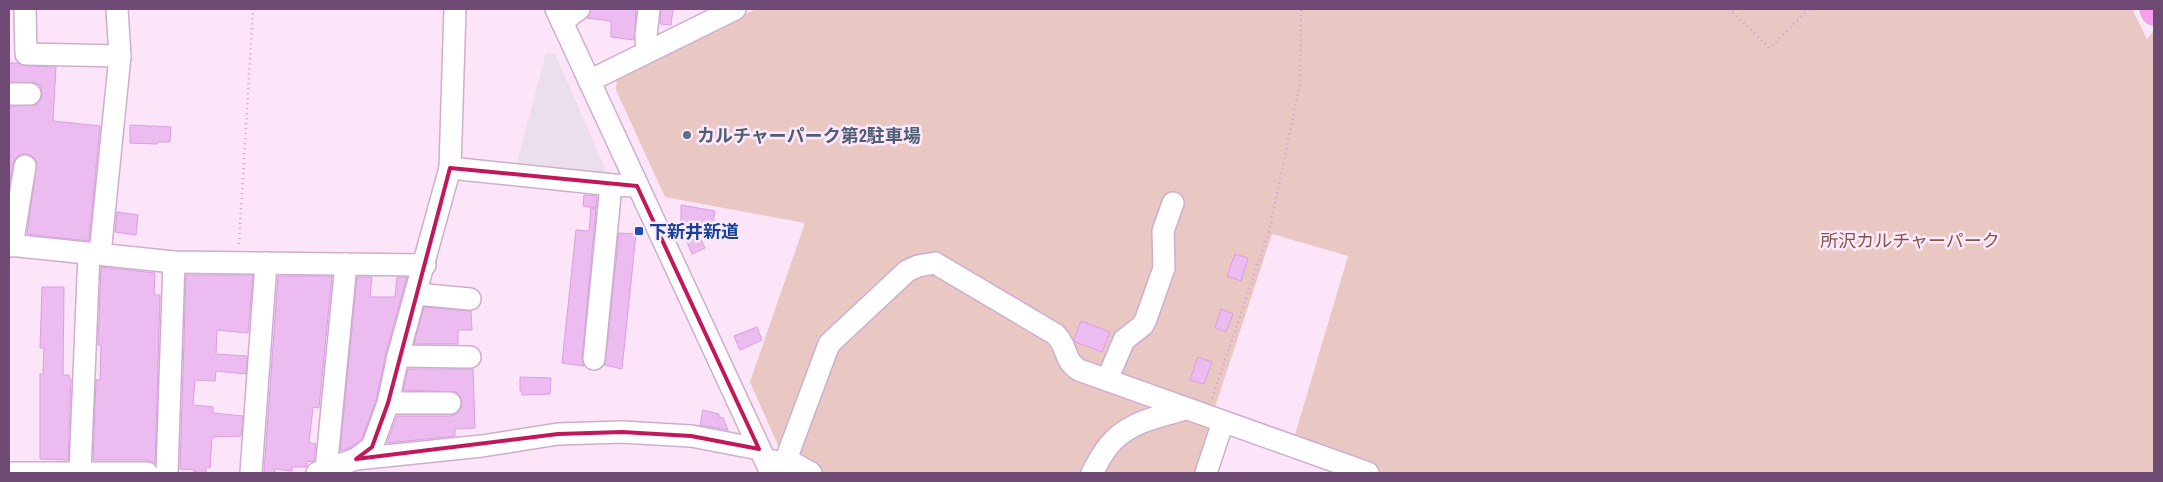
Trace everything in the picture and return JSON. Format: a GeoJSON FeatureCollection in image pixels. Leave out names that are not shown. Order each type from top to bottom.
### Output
{"type":"FeatureCollection","features":[{"type":"Feature","properties":{"kind":"main road"},"geometry":{"type":"LineString","coordinates":[[2152,9],[2154,13]]}},
{"type":"Feature","properties":{"kind":"street"},"geometry":{"type":"LineString","coordinates":[[25,9],[26,54],[120,56]]}},
{"type":"Feature","properties":{"kind":"street"},"geometry":{"type":"LineString","coordinates":[[80,472],[95,254],[120,56],[118,9]]}},
{"type":"Feature","properties":{"kind":"street"},"geometry":{"type":"LineString","coordinates":[[356,459],[372,447],[388,403],[398,356],[425,265],[450,168],[455,9]]}},
{"type":"Feature","properties":{"kind":"street"},"geometry":{"type":"LineString","coordinates":[[579,9],[559,15],[637,186],[770,461]]}},
{"type":"Feature","properties":{"kind":"street"},"geometry":{"type":"LineString","coordinates":[[648,52],[646,34],[649,9]]}},
{"type":"Feature","properties":{"kind":"street"},"geometry":{"type":"LineString","coordinates":[[589,81],[725,11]]}},
{"type":"Feature","properties":{"kind":"street"},"geometry":{"type":"LineString","coordinates":[[9,94],[30,94]]}},
{"type":"Feature","properties":{"kind":"street"},"geometry":{"type":"LineString","coordinates":[[25,166],[10,246],[174,262],[425,265]]}},
{"type":"Feature","properties":{"kind":"street"},"geometry":{"type":"LineString","coordinates":[[450,168],[637,186]]}},
{"type":"Feature","properties":{"kind":"street"},"geometry":{"type":"LineString","coordinates":[[594,359],[611,185]]}},
{"type":"Feature","properties":{"kind":"street"},"geometry":{"type":"LineString","coordinates":[[1107,380],[1124,340],[1143,325],[1146,319],[1164,268],[1163,231],[1173,203]]}},
{"type":"Feature","properties":{"kind":"street"},"geometry":{"type":"LineString","coordinates":[[167,473],[174,262]]}},
{"type":"Feature","properties":{"kind":"street"},"geometry":{"type":"LineString","coordinates":[[251,473],[266,263]]}},
{"type":"Feature","properties":{"kind":"street"},"geometry":{"type":"LineString","coordinates":[[770,461],[829,344],[907,271],[918,266],[935,263],[1055,334],[1062,340],[1069,364],[1079,370],[1368,473]]}},
{"type":"Feature","properties":{"kind":"street"},"geometry":{"type":"LineString","coordinates":[[346,264],[322,472],[356,459],[482,446],[558,434],[622,432],[691,436],[770,461],[793,463],[811,473]]}},
{"type":"Feature","properties":{"kind":"street"},"geometry":{"type":"LineString","coordinates":[[416,294],[470,299]]}},
{"type":"Feature","properties":{"kind":"street"},"geometry":{"type":"LineString","coordinates":[[398,356],[470,357]]}},
{"type":"Feature","properties":{"kind":"street"},"geometry":{"type":"LineString","coordinates":[[388,403],[450,403]]}},
{"type":"Feature","properties":{"kind":"street"},"geometry":{"type":"LineString","coordinates":[[1092,473],[1109,445],[1124,432],[1141,422],[1205,416]]}},
{"type":"Feature","properties":{"kind":"street"},"geometry":{"type":"LineString","coordinates":[[1205,416],[1206,473]]}},
{"type":"Feature","properties":{"kind":"street"},"geometry":{"type":"LineString","coordinates":[[9,473],[147,473]]}},
{"type":"Feature","properties":{"kind":"path"},"geometry":{"type":"LineString","coordinates":[[238,263],[253,9]]}},
{"type":"Feature","properties":{"kind":"path"},"geometry":{"type":"LineString","coordinates":[[1205,416],[1269,232],[1300,83],[1301,9]]}},
{"type":"Feature","properties":{"kind":"path"},"geometry":{"type":"LineString","coordinates":[[1730,9],[1770,48],[1809,9]]}},
{"type":"Feature","properties":{"kind":"highlighted area"},"geometry":{"type":"Polygon","coordinates":[[[450,168],[637,186],[759,449],[691,436],[622,432],[558,434],[356,459],[372,447],[388,403],[450,168]]]}},
{"type":"Feature","properties":{"kind":"shaded area"},"geometry":{"type":"Polygon","coordinates":[[[546,53],[555,54],[607,173],[602,179],[515,170],[546,53]]]}},
{"type":"Feature","properties":{"kind":"green space","name":"所沢カルチャーパーク"},"geometry":{"type":"Polygon","coordinates":[[[756,9],[2132,9],[2147,39],[2154,31],[2154,473],[1368,473],[1292,445],[1348,256],[1272,234],[1214,410],[1201,473],[822,473],[781,452],[750,382],[805,223],[665,197],[616,90],[617,77],[756,9]]]}},
{"type":"Feature","properties":{"kind":"building"},"geometry":{"type":"Polygon","coordinates":[[[591,9],[636,9],[634,40],[611,37],[611,21],[587,18],[591,9]]]}},
{"type":"Feature","properties":{"kind":"building"},"geometry":{"type":"Polygon","coordinates":[[[661,9],[673,9],[671,25],[660,24],[661,9]]]}},
{"type":"Feature","properties":{"kind":"building"},"geometry":{"type":"Polygon","coordinates":[[[9,63],[18,63],[26,66],[56,67],[53,121],[100,126],[89,241],[27,234],[37,162],[27,154],[21,154],[16,158],[13,164],[9,188],[9,106],[36,105],[41,100],[42,94],[41,87],[36,83],[9,82],[9,63]]]}},
{"type":"Feature","properties":{"kind":"building"},"geometry":{"type":"Polygon","coordinates":[[[130,125],[171,127],[170,142],[158,142],[157,144],[130,143],[130,125]]]}},
{"type":"Feature","properties":{"kind":"building"},"geometry":{"type":"Polygon","coordinates":[[[584,195],[597,196],[596,208],[583,206],[584,195]]]}},
{"type":"Feature","properties":{"kind":"building"},"geometry":{"type":"Polygon","coordinates":[[[681,205],[715,211],[712,229],[681,225],[681,205]]]}},
{"type":"Feature","properties":{"kind":"building"},"geometry":{"type":"Polygon","coordinates":[[[591,208],[596,209],[582,358],[584,366],[562,363],[576,230],[589,231],[591,208]]]}},
{"type":"Feature","properties":{"kind":"building"},"geometry":{"type":"Polygon","coordinates":[[[117,212],[138,215],[136,235],[115,232],[117,212]]]}},
{"type":"Feature","properties":{"kind":"building"},"geometry":{"type":"Polygon","coordinates":[[[619,233],[636,234],[622,369],[605,365],[619,233]]]}},
{"type":"Feature","properties":{"kind":"building"},"geometry":{"type":"Polygon","coordinates":[[[699,236],[705,248],[692,254],[687,242],[699,236]]]}},
{"type":"Feature","properties":{"kind":"building"},"geometry":{"type":"Polygon","coordinates":[[[1235,254],[1248,258],[1241,281],[1227,276],[1235,254]]]}},
{"type":"Feature","properties":{"kind":"building"},"geometry":{"type":"Polygon","coordinates":[[[101,267],[155,273],[154,295],[160,295],[155,464],[147,460],[93,460],[96,380],[100,380],[101,345],[98,345],[101,267]]]}},
{"type":"Feature","properties":{"kind":"building"},"geometry":{"type":"Polygon","coordinates":[[[186,275],[253,275],[248,333],[217,330],[216,354],[247,356],[246,374],[216,371],[215,381],[195,380],[193,405],[213,407],[213,413],[243,416],[241,436],[212,437],[210,468],[206,467],[206,473],[180,469],[186,275]]]}},
{"type":"Feature","properties":{"kind":"building"},"geometry":{"type":"Polygon","coordinates":[[[278,276],[332,276],[319,408],[313,407],[309,443],[316,444],[314,461],[307,462],[306,467],[292,467],[292,471],[275,469],[274,473],[264,472],[278,276]]]}},
{"type":"Feature","properties":{"kind":"building"},"geometry":{"type":"Polygon","coordinates":[[[357,277],[372,277],[370,297],[395,297],[397,277],[407,277],[386,353],[376,400],[362,439],[350,448],[340,451],[357,277]]]}},
{"type":"Feature","properties":{"kind":"building"},"geometry":{"type":"Polygon","coordinates":[[[42,287],[64,287],[63,375],[69,375],[69,379],[71,379],[68,460],[40,459],[40,374],[43,374],[44,348],[40,348],[42,287]]]}},
{"type":"Feature","properties":{"kind":"building"},"geometry":{"type":"Polygon","coordinates":[[[424,307],[471,311],[472,330],[458,330],[458,344],[414,344],[424,307]]]}},
{"type":"Feature","properties":{"kind":"building"},"geometry":{"type":"Polygon","coordinates":[[[1221,309],[1233,314],[1226,332],[1215,328],[1221,309]]]}},
{"type":"Feature","properties":{"kind":"building"},"geometry":{"type":"Polygon","coordinates":[[[1081,321],[1110,332],[1102,352],[1075,342],[1074,339],[1081,321]]]}},
{"type":"Feature","properties":{"kind":"building"},"geometry":{"type":"Polygon","coordinates":[[[757,327],[762,340],[740,350],[734,336],[757,327]]]}},
{"type":"Feature","properties":{"kind":"building"},"geometry":{"type":"Polygon","coordinates":[[[1198,357],[1212,362],[1204,384],[1190,380],[1198,357]]]}},
{"type":"Feature","properties":{"kind":"building"},"geometry":{"type":"Polygon","coordinates":[[[408,369],[473,369],[475,428],[455,429],[455,436],[387,443],[397,416],[450,416],[457,414],[461,409],[461,397],[456,392],[403,390],[408,369]]]}},
{"type":"Feature","properties":{"kind":"building"},"geometry":{"type":"Polygon","coordinates":[[[520,377],[551,378],[550,394],[522,395],[522,391],[520,391],[520,377]]]}},
{"type":"Feature","properties":{"kind":"building"},"geometry":{"type":"Polygon","coordinates":[[[703,410],[719,414],[719,417],[723,418],[728,430],[700,425],[703,410]]]}},
{"type":"Feature","properties":{"kind":"place","name":"カルチャーパーク第2駐車場"},"geometry":{"type":"Point","coordinates":[687,135]}},
{"type":"Feature","properties":{"kind":"place","name":"下新井新道"},"geometry":{"type":"Point","coordinates":[639,231]}}]}
